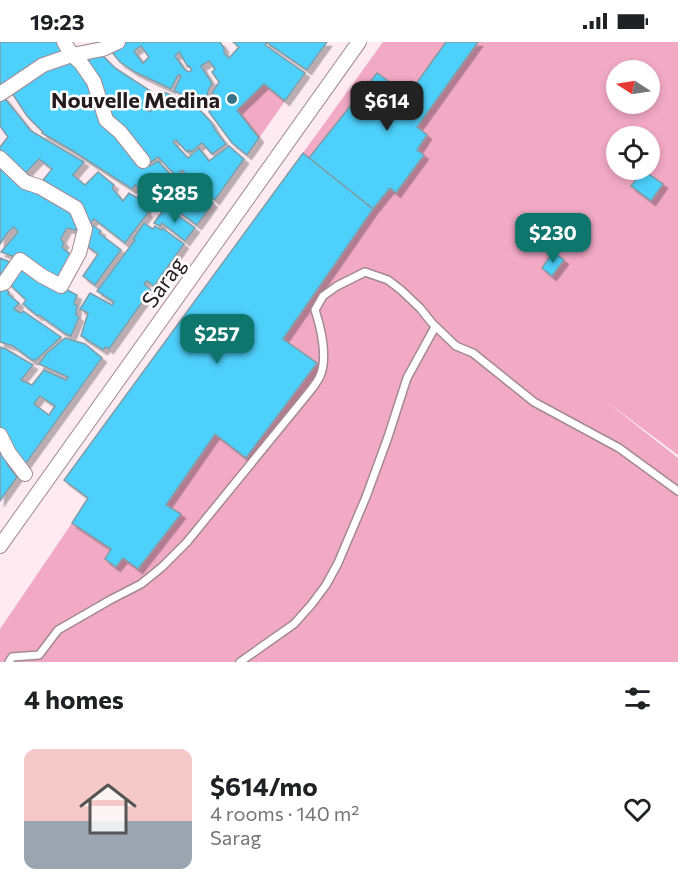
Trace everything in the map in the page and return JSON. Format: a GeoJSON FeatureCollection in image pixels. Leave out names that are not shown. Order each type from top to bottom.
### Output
{"type":"FeatureCollection","features":[{"type":"Feature","properties":{"kind":"street"},"geometry":{"type":"LineString","coordinates":[[64,42],[94,82],[106,120],[120,132],[143,161]]}},
{"type":"Feature","properties":{"kind":"street"},"geometry":{"type":"LineString","coordinates":[[0,94],[43,65],[72,55],[103,49],[118,42]]}},
{"type":"Feature","properties":{"kind":"street","name":"Sarag"},"geometry":{"type":"LineString","coordinates":[[0,546],[359,42]]}},
{"type":"Feature","properties":{"kind":"street"},"geometry":{"type":"LineString","coordinates":[[0,158],[25,182],[40,187],[76,208],[85,230],[79,253],[61,286],[20,260],[4,283],[0,284]]}},
{"type":"Feature","properties":{"kind":"street"},"geometry":{"type":"LineString","coordinates":[[0,435],[9,453],[25,474]]}},
{"type":"Feature","properties":{"kind":"lane"},"geometry":{"type":"LineString","coordinates":[[2,662],[39,655],[58,630],[141,585],[187,542],[306,396],[320,375],[324,357],[319,321],[315,310],[324,296],[337,286],[365,272],[388,279],[420,308],[435,327],[456,346],[473,353],[534,402],[619,448],[678,491]]}},
{"type":"Feature","properties":{"kind":"lane"},"geometry":{"type":"LineString","coordinates":[[240,662],[294,624],[326,585],[338,563],[366,497],[407,378],[435,327]]}},
{"type":"Feature","properties":{"kind":"shaded area"},"geometry":{"type":"Polygon","coordinates":[[[383,42],[678,42],[678,455],[603,399],[678,458],[678,662],[0,662],[0,629],[72,523],[111,549],[105,560],[116,567],[123,558],[138,568],[181,515],[166,505],[215,434],[246,458],[317,364],[283,339],[373,209],[303,153],[383,42]]]}},
{"type":"Feature","properties":{"kind":"shaded area"},"geometry":{"type":"Polygon","coordinates":[[[264,84],[285,101],[259,138],[237,110],[264,84]]]}},
{"type":"Feature","properties":{"kind":"building","name":"Nouvelle Medina"},"geometry":{"type":"Polygon","coordinates":[[[0,42],[58,42],[63,52],[0,88],[0,42]]]}},
{"type":"Feature","properties":{"kind":"building","name":"Nouvelle Medina"},"geometry":{"type":"Polygon","coordinates":[[[124,42],[220,42],[224,53],[229,58],[239,47],[233,42],[327,42],[307,70],[267,43],[265,45],[305,73],[285,101],[264,84],[237,110],[259,138],[247,155],[232,143],[209,112],[217,96],[212,93],[219,82],[212,72],[215,69],[209,61],[201,66],[212,83],[206,105],[174,91],[181,76],[178,75],[171,89],[135,72],[120,62],[111,51],[124,42]],[[141,46],[134,51],[143,63],[149,57],[141,46]],[[179,52],[175,56],[189,72],[192,70],[179,52]]]}},
{"type":"Feature","properties":{"kind":"building"},"geometry":{"type":"Polygon","coordinates":[[[446,42],[478,42],[417,127],[427,135],[417,150],[424,155],[396,193],[390,188],[373,209],[309,158],[359,95],[387,119],[398,103],[370,82],[377,73],[408,95],[446,42]]]}},
{"type":"Feature","properties":{"kind":"building","name":"Nouvelle Medina"},"geometry":{"type":"Polygon","coordinates":[[[100,53],[115,68],[152,92],[145,109],[150,112],[161,91],[199,109],[211,122],[226,144],[212,154],[202,143],[191,152],[189,150],[187,152],[176,140],[173,142],[188,158],[199,148],[209,161],[229,146],[244,159],[215,200],[182,170],[176,176],[158,157],[150,163],[110,120],[85,63],[100,53]]]}},
{"type":"Feature","properties":{"kind":"building","name":"Nouvelle Medina"},"geometry":{"type":"Polygon","coordinates":[[[73,59],[99,104],[150,166],[158,161],[176,180],[181,174],[213,203],[197,225],[135,185],[132,189],[42,133],[27,116],[12,93],[46,68],[73,59]]]}},
{"type":"Feature","properties":{"kind":"building","name":"Nouvelle Medina"},"geometry":{"type":"Polygon","coordinates":[[[3,96],[31,131],[84,162],[73,175],[85,185],[98,172],[114,185],[112,188],[123,201],[129,193],[137,198],[141,192],[151,200],[145,210],[148,213],[125,243],[94,219],[87,227],[40,184],[52,169],[39,159],[24,175],[0,154],[0,147],[8,137],[0,126],[0,98],[3,96]]]}},
{"type":"Feature","properties":{"kind":"building"},"geometry":{"type":"Polygon","coordinates":[[[303,153],[373,209],[283,339],[317,363],[246,458],[215,434],[166,505],[181,514],[138,569],[123,558],[116,567],[105,559],[111,549],[72,523],[88,498],[64,480],[303,153]]]}},
{"type":"Feature","properties":{"kind":"building"},"geometry":{"type":"Polygon","coordinates":[[[0,164],[74,210],[81,229],[67,228],[61,239],[64,243],[62,247],[72,256],[57,281],[18,258],[1,252],[18,232],[14,227],[0,244],[0,164]]]}},
{"type":"Feature","properties":{"kind":"building"},"geometry":{"type":"Polygon","coordinates":[[[636,180],[657,180],[663,184],[651,201],[631,186],[636,180]]]}},
{"type":"Feature","properties":{"kind":"building"},"geometry":{"type":"Polygon","coordinates":[[[164,209],[176,214],[195,228],[185,241],[162,223],[160,226],[154,223],[164,209]]]}},
{"type":"Feature","properties":{"kind":"building"},"geometry":{"type":"Polygon","coordinates":[[[144,223],[153,229],[155,226],[161,230],[162,228],[184,244],[154,286],[147,281],[144,284],[151,290],[109,349],[106,347],[103,350],[81,336],[88,313],[80,309],[90,293],[112,305],[114,302],[97,291],[135,240],[133,239],[144,223]]]}},
{"type":"Feature","properties":{"kind":"building"},"geometry":{"type":"Polygon","coordinates":[[[92,225],[121,250],[95,285],[83,276],[98,254],[83,243],[92,225]]]}},
{"type":"Feature","properties":{"kind":"building"},"geometry":{"type":"Polygon","coordinates":[[[553,252],[564,260],[552,276],[542,268],[553,252]]]}},
{"type":"Feature","properties":{"kind":"building"},"geometry":{"type":"Polygon","coordinates":[[[0,258],[13,263],[0,281],[0,258]]]}},
{"type":"Feature","properties":{"kind":"building"},"geometry":{"type":"Polygon","coordinates":[[[21,265],[77,295],[74,304],[77,305],[76,315],[79,317],[71,336],[23,304],[26,300],[8,283],[21,265]]]}},
{"type":"Feature","properties":{"kind":"building"},"geometry":{"type":"Polygon","coordinates":[[[0,286],[19,303],[14,309],[21,313],[23,311],[61,337],[36,360],[32,360],[13,346],[0,342],[0,286]]]}},
{"type":"Feature","properties":{"kind":"building"},"geometry":{"type":"Polygon","coordinates":[[[65,338],[85,344],[102,358],[24,466],[0,429],[0,347],[33,365],[21,380],[32,385],[44,370],[66,380],[68,377],[39,364],[46,354],[65,338]],[[40,396],[34,404],[49,415],[55,406],[40,396]]]}},
{"type":"Feature","properties":{"kind":"building"},"geometry":{"type":"Polygon","coordinates":[[[0,443],[10,462],[7,464],[17,477],[0,501],[0,443]]]}},
{"type":"Feature","properties":{"kind":"place","name":"Nouvelle Medina"},"geometry":{"type":"Point","coordinates":[232,99]}}]}
